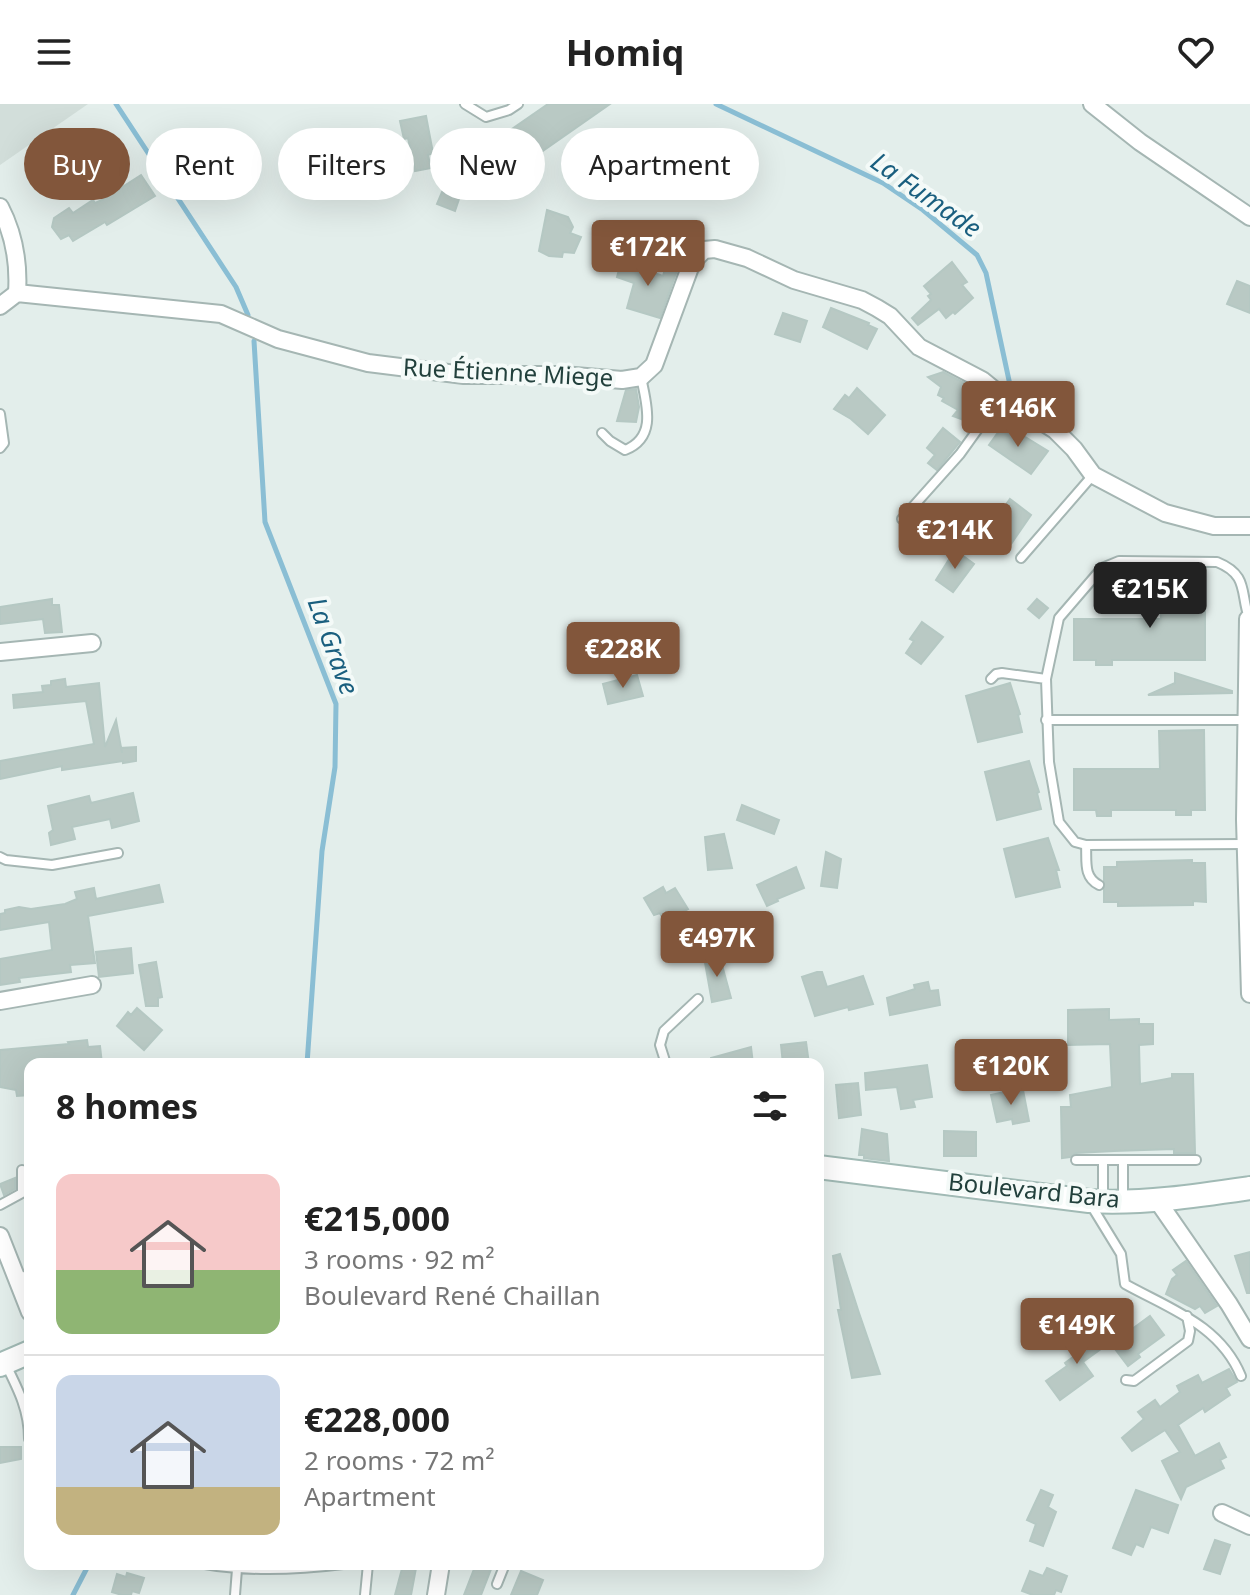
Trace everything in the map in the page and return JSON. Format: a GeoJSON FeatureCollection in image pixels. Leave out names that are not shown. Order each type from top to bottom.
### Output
{"type":"FeatureCollection","features":[{"type":"Feature","properties":{"kind":"street"},"geometry":{"type":"LineString","coordinates":[[1092,104],[1140,142],[1250,217]]}},
{"type":"Feature","properties":{"kind":"street"},"geometry":{"type":"LineString","coordinates":[[0,207],[12,238],[19,274],[17,293],[0,306]]}},
{"type":"Feature","properties":{"kind":"street","name":"Rue Étienne Miege"},"geometry":{"type":"LineString","coordinates":[[17,293],[221,314],[278,339],[368,363],[464,375],[563,375],[622,380],[641,377],[654,365],[692,262],[704,250],[715,249],[747,258],[794,280],[862,300],[877,308],[890,316],[919,347],[982,380],[997,402],[1055,430],[1093,475],[1165,513],[1214,526],[1250,526]]}},
{"type":"Feature","properties":{"kind":"street"},"geometry":{"type":"LineString","coordinates":[[1249,618],[1246,844],[1250,994]]}},
{"type":"Feature","properties":{"kind":"street"},"geometry":{"type":"LineString","coordinates":[[0,652],[92,643]]}},
{"type":"Feature","properties":{"kind":"street"},"geometry":{"type":"LineString","coordinates":[[0,1001],[92,985]]}},
{"type":"Feature","properties":{"kind":"street","name":"Boulevard Bara"},"geometry":{"type":"LineString","coordinates":[[824,1168],[1105,1202],[1157,1200],[1250,1188]]}},
{"type":"Feature","properties":{"kind":"street"},"geometry":{"type":"LineString","coordinates":[[1157,1200],[1250,1339]]}},
{"type":"Feature","properties":{"kind":"street"},"geometry":{"type":"LineString","coordinates":[[0,1236],[24,1276]]}},
{"type":"Feature","properties":{"kind":"street"},"geometry":{"type":"LineString","coordinates":[[2,1364],[24,1355]]}},
{"type":"Feature","properties":{"kind":"street"},"geometry":{"type":"LineString","coordinates":[[1222,1513],[1250,1526]]}},
{"type":"Feature","properties":{"kind":"street"},"geometry":{"type":"LineString","coordinates":[[436,1595],[440,1570]]}},
{"type":"Feature","properties":{"kind":"lane"},"geometry":{"type":"LineString","coordinates":[[465,104],[486,117],[518,104]]}},
{"type":"Feature","properties":{"kind":"lane"},"geometry":{"type":"LineString","coordinates":[[602,433],[625,450],[642,438],[648,427],[648,411],[641,377]]}},
{"type":"Feature","properties":{"kind":"lane"},"geometry":{"type":"LineString","coordinates":[[902,519],[953,464],[997,402]]}},
{"type":"Feature","properties":{"kind":"lane"},"geometry":{"type":"LineString","coordinates":[[0,414],[5,437],[0,448]]}},
{"type":"Feature","properties":{"kind":"lane"},"geometry":{"type":"LineString","coordinates":[[1021,558],[1093,475]]}},
{"type":"Feature","properties":{"kind":"lane"},"geometry":{"type":"LineString","coordinates":[[1246,844],[1086,845],[1075,842],[1059,822],[1049,762],[1046,679],[1059,618],[1102,568],[1119,561],[1217,562],[1231,568],[1242,581],[1249,618]]}},
{"type":"Feature","properties":{"kind":"lane"},"geometry":{"type":"LineString","coordinates":[[991,679],[1002,673],[1046,679]]}},
{"type":"Feature","properties":{"kind":"lane"},"geometry":{"type":"LineString","coordinates":[[1046,720],[1247,720]]}},
{"type":"Feature","properties":{"kind":"lane"},"geometry":{"type":"LineString","coordinates":[[1086,845],[1087,874],[1099,885]]}},
{"type":"Feature","properties":{"kind":"lane"},"geometry":{"type":"LineString","coordinates":[[0,857],[52,865],[118,853]]}},
{"type":"Feature","properties":{"kind":"lane"},"geometry":{"type":"LineString","coordinates":[[664,1058],[660,1045],[664,1031],[698,999]]}},
{"type":"Feature","properties":{"kind":"lane"},"geometry":{"type":"LineString","coordinates":[[1076,1160],[1196,1160]]}},
{"type":"Feature","properties":{"kind":"lane"},"geometry":{"type":"LineString","coordinates":[[1103,1160],[1105,1202],[1121,1254],[1125,1284],[1187,1315],[1205,1328],[1234,1359],[1241,1376]]}},
{"type":"Feature","properties":{"kind":"lane"},"geometry":{"type":"LineString","coordinates":[[1105,1202],[1123,1160]]}},
{"type":"Feature","properties":{"kind":"lane"},"geometry":{"type":"LineString","coordinates":[[0,1205],[22,1193],[22,1170]]}},
{"type":"Feature","properties":{"kind":"lane"},"geometry":{"type":"LineString","coordinates":[[1126,1380],[1134,1381],[1188,1341],[1187,1315]]}},
{"type":"Feature","properties":{"kind":"lane"},"geometry":{"type":"LineString","coordinates":[[2,1364],[24,1403]]}},
{"type":"Feature","properties":{"kind":"lane"},"geometry":{"type":"LineString","coordinates":[[235,1595],[237,1570]]}},
{"type":"Feature","properties":{"kind":"lane"},"geometry":{"type":"LineString","coordinates":[[365,1595],[367,1570]]}},
{"type":"Feature","properties":{"kind":"lane"},"geometry":{"type":"LineString","coordinates":[[497,1584],[503,1570]]}},
{"type":"Feature","properties":{"kind":"shaded area"},"geometry":{"type":"Polygon","coordinates":[[[0,104],[88,104],[53,128],[24,128],[24,148],[0,165],[0,104]]]}},
{"type":"Feature","properties":{"kind":"building"},"geometry":{"type":"Polygon","coordinates":[[[548,104],[610,104],[576,128],[561,128],[561,138],[545,149],[545,128],[513,128],[548,104]]]}},
{"type":"Feature","properties":{"kind":"building"},"geometry":{"type":"Polygon","coordinates":[[[426,116],[430,168],[415,171],[414,128],[402,128],[400,121],[426,116]]]}},
{"type":"Feature","properties":{"kind":"building"},"geometry":{"type":"Polygon","coordinates":[[[141,175],[146,182],[148,200],[107,225],[105,222],[73,241],[69,235],[61,239],[52,227],[54,218],[69,208],[73,213],[93,200],[95,203],[130,200],[130,182],[141,175]]]}},
{"type":"Feature","properties":{"kind":"building"},"geometry":{"type":"Polygon","coordinates":[[[439,200],[459,200],[455,211],[437,204],[439,200]]]}},
{"type":"Feature","properties":{"kind":"building"},"geometry":{"type":"Polygon","coordinates":[[[547,210],[568,217],[573,227],[570,233],[581,237],[574,253],[563,252],[562,257],[539,251],[547,210]]]}},
{"type":"Feature","properties":{"kind":"building"},"geometry":{"type":"Polygon","coordinates":[[[621,262],[663,276],[667,262],[679,265],[660,318],[627,308],[634,283],[617,277],[621,262]]]}},
{"type":"Feature","properties":{"kind":"building"},"geometry":{"type":"Polygon","coordinates":[[[952,262],[967,282],[962,285],[973,298],[955,314],[953,312],[946,318],[939,309],[918,325],[912,318],[931,300],[928,296],[931,294],[924,286],[952,262]]]}},
{"type":"Feature","properties":{"kind":"building"},"geometry":{"type":"Polygon","coordinates":[[[1237,281],[1250,286],[1250,313],[1227,304],[1237,281]]]}},
{"type":"Feature","properties":{"kind":"building"},"geometry":{"type":"Polygon","coordinates":[[[831,308],[877,329],[867,349],[823,327],[831,308]]]}},
{"type":"Feature","properties":{"kind":"building"},"geometry":{"type":"Polygon","coordinates":[[[783,313],[807,321],[800,342],[775,334],[783,313]]]}},
{"type":"Feature","properties":{"kind":"building"},"geometry":{"type":"Polygon","coordinates":[[[943,372],[976,389],[991,401],[982,401],[972,423],[953,416],[958,410],[942,401],[944,398],[938,395],[941,387],[928,377],[943,372]]]}},
{"type":"Feature","properties":{"kind":"building"},"geometry":{"type":"Polygon","coordinates":[[[857,388],[885,415],[868,434],[834,409],[845,395],[849,398],[857,388]]]}},
{"type":"Feature","properties":{"kind":"building"},"geometry":{"type":"Polygon","coordinates":[[[636,389],[639,407],[636,422],[617,421],[626,390],[636,389]]]}},
{"type":"Feature","properties":{"kind":"building"},"geometry":{"type":"Polygon","coordinates":[[[1004,424],[1048,451],[1031,474],[989,445],[1004,424]]]}},
{"type":"Feature","properties":{"kind":"building"},"geometry":{"type":"Polygon","coordinates":[[[943,428],[960,442],[937,470],[928,463],[935,455],[927,448],[943,428]]]}},
{"type":"Feature","properties":{"kind":"building"},"geometry":{"type":"Polygon","coordinates":[[[1010,499],[1031,515],[1011,544],[989,528],[1010,499]]]}},
{"type":"Feature","properties":{"kind":"building"},"geometry":{"type":"Polygon","coordinates":[[[955,550],[974,564],[953,592],[936,580],[955,550]]]}},
{"type":"Feature","properties":{"kind":"building"},"geometry":{"type":"Polygon","coordinates":[[[1160,580],[1205,580],[1205,660],[1112,660],[1112,665],[1096,665],[1096,660],[1074,660],[1074,619],[1161,619],[1160,580]]]}},
{"type":"Feature","properties":{"kind":"building"},"geometry":{"type":"Polygon","coordinates":[[[52,599],[52,605],[59,605],[62,632],[45,633],[43,619],[0,624],[0,607],[52,599]]]}},
{"type":"Feature","properties":{"kind":"building"},"geometry":{"type":"Polygon","coordinates":[[[1037,599],[1048,608],[1039,618],[1028,609],[1037,599]]]}},
{"type":"Feature","properties":{"kind":"building"},"geometry":{"type":"Polygon","coordinates":[[[922,622],[943,637],[921,664],[906,653],[914,641],[910,639],[922,622]]]}},
{"type":"Feature","properties":{"kind":"building"},"geometry":{"type":"Polygon","coordinates":[[[1175,673],[1232,693],[1148,695],[1175,683],[1175,673]]]}},
{"type":"Feature","properties":{"kind":"building"},"geometry":{"type":"Polygon","coordinates":[[[637,675],[643,696],[608,704],[603,684],[637,675]]]}},
{"type":"Feature","properties":{"kind":"building"},"geometry":{"type":"Polygon","coordinates":[[[65,679],[66,687],[99,683],[105,747],[116,720],[121,748],[136,747],[136,761],[62,770],[62,766],[0,779],[0,761],[94,744],[86,701],[14,708],[13,695],[43,692],[42,686],[65,679]]]}},
{"type":"Feature","properties":{"kind":"building"},"geometry":{"type":"Polygon","coordinates":[[[1010,683],[1022,732],[978,742],[966,696],[1010,683]]]}},
{"type":"Feature","properties":{"kind":"building"},"geometry":{"type":"Polygon","coordinates":[[[1204,730],[1205,810],[1191,810],[1191,815],[1176,815],[1176,810],[1111,810],[1111,816],[1097,816],[1096,810],[1074,810],[1074,769],[1160,769],[1159,731],[1204,730]]]}},
{"type":"Feature","properties":{"kind":"building"},"geometry":{"type":"Polygon","coordinates":[[[1029,761],[1041,809],[997,820],[985,772],[1029,761]]]}},
{"type":"Feature","properties":{"kind":"building"},"geometry":{"type":"Polygon","coordinates":[[[133,793],[139,821],[112,828],[110,819],[72,827],[75,839],[51,845],[49,833],[53,830],[48,806],[89,796],[91,803],[133,793]]]}},
{"type":"Feature","properties":{"kind":"building"},"geometry":{"type":"Polygon","coordinates":[[[742,805],[779,820],[774,834],[737,820],[742,805]]]}},
{"type":"Feature","properties":{"kind":"building"},"geometry":{"type":"Polygon","coordinates":[[[724,834],[732,868],[708,870],[705,837],[724,834]]]}},
{"type":"Feature","properties":{"kind":"building"},"geometry":{"type":"Polygon","coordinates":[[[1048,838],[1059,870],[1056,870],[1060,887],[1016,897],[1004,849],[1048,838]]]}},
{"type":"Feature","properties":{"kind":"building"},"geometry":{"type":"Polygon","coordinates":[[[826,852],[841,859],[837,888],[821,886],[826,852]]]}},
{"type":"Feature","properties":{"kind":"building"},"geometry":{"type":"Polygon","coordinates":[[[1192,860],[1192,863],[1205,863],[1206,902],[1193,901],[1193,905],[1118,906],[1118,902],[1104,902],[1104,867],[1117,867],[1117,862],[1192,860]]]}},
{"type":"Feature","properties":{"kind":"building"},"geometry":{"type":"Polygon","coordinates":[[[796,867],[804,888],[767,906],[757,885],[796,867]]]}},
{"type":"Feature","properties":{"kind":"building"},"geometry":{"type":"Polygon","coordinates":[[[159,885],[163,902],[88,916],[95,963],[70,965],[71,972],[19,978],[20,982],[0,985],[0,959],[52,950],[49,922],[0,930],[0,914],[5,910],[65,904],[77,899],[75,892],[94,888],[96,899],[159,885]]]}},
{"type":"Feature","properties":{"kind":"building"},"geometry":{"type":"Polygon","coordinates":[[[663,887],[666,893],[675,888],[688,909],[663,919],[660,913],[654,915],[644,898],[663,887]]]}},
{"type":"Feature","properties":{"kind":"building"},"geometry":{"type":"Polygon","coordinates":[[[131,948],[133,973],[99,977],[96,952],[131,948]]]}},
{"type":"Feature","properties":{"kind":"building"},"geometry":{"type":"Polygon","coordinates":[[[719,954],[731,998],[712,1002],[704,957],[719,954]]]}},
{"type":"Feature","properties":{"kind":"building"},"geometry":{"type":"Polygon","coordinates":[[[156,962],[162,997],[158,998],[158,1006],[146,1006],[139,965],[156,962]]]}},
{"type":"Feature","properties":{"kind":"building"},"geometry":{"type":"Polygon","coordinates":[[[822,972],[827,987],[863,976],[873,1004],[815,1016],[802,977],[822,972]]]}},
{"type":"Feature","properties":{"kind":"building"},"geometry":{"type":"Polygon","coordinates":[[[928,982],[930,991],[938,990],[940,1005],[890,1015],[887,998],[928,982]]]}},
{"type":"Feature","properties":{"kind":"building"},"geometry":{"type":"Polygon","coordinates":[[[137,1008],[162,1030],[144,1050],[117,1026],[128,1012],[131,1015],[137,1008]]]}},
{"type":"Feature","properties":{"kind":"building"},"geometry":{"type":"Polygon","coordinates":[[[1109,1009],[1109,1020],[1139,1019],[1139,1024],[1153,1024],[1153,1044],[1139,1045],[1140,1084],[1172,1078],[1172,1074],[1193,1074],[1195,1153],[1174,1153],[1174,1149],[1114,1151],[1076,1153],[1062,1158],[1061,1107],[1071,1107],[1070,1095],[1112,1087],[1110,1044],[1068,1045],[1068,1010],[1109,1009]]]}},
{"type":"Feature","properties":{"kind":"building"},"geometry":{"type":"Polygon","coordinates":[[[87,1040],[88,1047],[100,1046],[101,1058],[24,1058],[24,1095],[17,1096],[16,1090],[0,1087],[0,1050],[87,1040]]]}},
{"type":"Feature","properties":{"kind":"building"},"geometry":{"type":"Polygon","coordinates":[[[806,1042],[808,1058],[782,1058],[781,1045],[806,1042]]]}},
{"type":"Feature","properties":{"kind":"building"},"geometry":{"type":"Polygon","coordinates":[[[751,1047],[752,1058],[711,1058],[751,1047]]]}},
{"type":"Feature","properties":{"kind":"building"},"geometry":{"type":"Polygon","coordinates":[[[927,1065],[932,1097],[913,1100],[915,1107],[901,1109],[897,1087],[866,1090],[865,1073],[927,1065]]]}},
{"type":"Feature","properties":{"kind":"building"},"geometry":{"type":"Polygon","coordinates":[[[858,1083],[861,1115],[839,1118],[836,1085],[858,1083]]]}},
{"type":"Feature","properties":{"kind":"building"},"geometry":{"type":"Polygon","coordinates":[[[1023,1090],[1029,1121],[1013,1124],[1012,1119],[997,1122],[991,1095],[1023,1090]]]}},
{"type":"Feature","properties":{"kind":"building"},"geometry":{"type":"Polygon","coordinates":[[[862,1129],[887,1134],[889,1161],[859,1155],[862,1129]]]}},
{"type":"Feature","properties":{"kind":"building"},"geometry":{"type":"Polygon","coordinates":[[[944,1131],[976,1132],[976,1156],[944,1156],[944,1131]]]}},
{"type":"Feature","properties":{"kind":"building"},"geometry":{"type":"Polygon","coordinates":[[[15,1178],[15,1189],[4,1195],[0,1184],[15,1178]]]}},
{"type":"Feature","properties":{"kind":"building"},"geometry":{"type":"Polygon","coordinates":[[[1250,1252],[1250,1293],[1247,1293],[1235,1256],[1250,1252]]]}},
{"type":"Feature","properties":{"kind":"building"},"geometry":{"type":"Polygon","coordinates":[[[840,1254],[880,1374],[852,1378],[838,1310],[841,1310],[833,1256],[840,1254]]]}},
{"type":"Feature","properties":{"kind":"building"},"geometry":{"type":"Polygon","coordinates":[[[1186,1261],[1217,1306],[1205,1313],[1200,1306],[1195,1309],[1166,1294],[1177,1275],[1173,1270],[1186,1261]]]}},
{"type":"Feature","properties":{"kind":"building"},"geometry":{"type":"Polygon","coordinates":[[[1150,1316],[1164,1335],[1138,1354],[1140,1357],[1128,1366],[1109,1341],[1122,1332],[1124,1335],[1150,1316]]]}},
{"type":"Feature","properties":{"kind":"building"},"geometry":{"type":"Polygon","coordinates":[[[1098,1329],[1109,1343],[1083,1362],[1093,1376],[1060,1400],[1046,1381],[1067,1366],[1065,1363],[1077,1354],[1072,1348],[1098,1329]]]}},
{"type":"Feature","properties":{"kind":"building"},"geometry":{"type":"Polygon","coordinates":[[[1229,1369],[1237,1382],[1226,1388],[1230,1395],[1178,1425],[1195,1456],[1219,1443],[1226,1457],[1220,1460],[1224,1468],[1186,1487],[1181,1499],[1162,1461],[1180,1452],[1165,1430],[1132,1451],[1122,1438],[1144,1419],[1138,1412],[1155,1400],[1160,1407],[1180,1392],[1177,1386],[1198,1375],[1202,1383],[1229,1369]]]}},
{"type":"Feature","properties":{"kind":"building"},"geometry":{"type":"Polygon","coordinates":[[[0,1447],[21,1447],[21,1459],[0,1463],[0,1447]]]}},
{"type":"Feature","properties":{"kind":"building"},"geometry":{"type":"Polygon","coordinates":[[[1041,1490],[1053,1495],[1048,1507],[1056,1512],[1043,1546],[1030,1541],[1036,1524],[1027,1520],[1041,1490]]]}},
{"type":"Feature","properties":{"kind":"building"},"geometry":{"type":"Polygon","coordinates":[[[1136,1490],[1178,1505],[1168,1533],[1151,1527],[1143,1547],[1136,1544],[1131,1555],[1113,1548],[1136,1490]]]}},
{"type":"Feature","properties":{"kind":"building"},"geometry":{"type":"Polygon","coordinates":[[[1215,1540],[1230,1545],[1220,1574],[1204,1569],[1215,1540]]]}},
{"type":"Feature","properties":{"kind":"building"},"geometry":{"type":"Polygon","coordinates":[[[1047,1568],[1067,1576],[1061,1592],[1056,1590],[1054,1595],[1033,1595],[1022,1591],[1030,1571],[1043,1576],[1047,1568]]]}},
{"type":"Feature","properties":{"kind":"building"},"geometry":{"type":"Polygon","coordinates":[[[402,1570],[416,1570],[411,1595],[395,1595],[402,1570]]]}},
{"type":"Feature","properties":{"kind":"building"},"geometry":{"type":"Polygon","coordinates":[[[474,1570],[491,1570],[481,1595],[464,1595],[474,1570]]]}},
{"type":"Feature","properties":{"kind":"building"},"geometry":{"type":"Polygon","coordinates":[[[521,1571],[543,1580],[537,1595],[511,1595],[521,1571]]]}},
{"type":"Feature","properties":{"kind":"building"},"geometry":{"type":"Polygon","coordinates":[[[127,1573],[144,1578],[139,1593],[132,1591],[131,1595],[122,1595],[112,1592],[117,1574],[126,1577],[127,1573]]]}},
{"type":"Feature","properties":{"kind":"waterway","name":"La Grave"},"geometry":{"type":"LineString","coordinates":[[116,104],[236,287],[248,315]]}},
{"type":"Feature","properties":{"kind":"waterway","name":"La Fumade"},"geometry":{"type":"LineString","coordinates":[[716,104],[883,183],[923,210],[977,255],[986,273],[1013,399]]}},
{"type":"Feature","properties":{"kind":"waterway","name":"La Grave"},"geometry":{"type":"LineString","coordinates":[[254,341],[265,522],[336,704],[335,767],[322,851],[307,1058]]}},
{"type":"Feature","properties":{"kind":"waterway","name":"La Grave"},"geometry":{"type":"LineString","coordinates":[[73,1595],[86,1570]]}}]}
